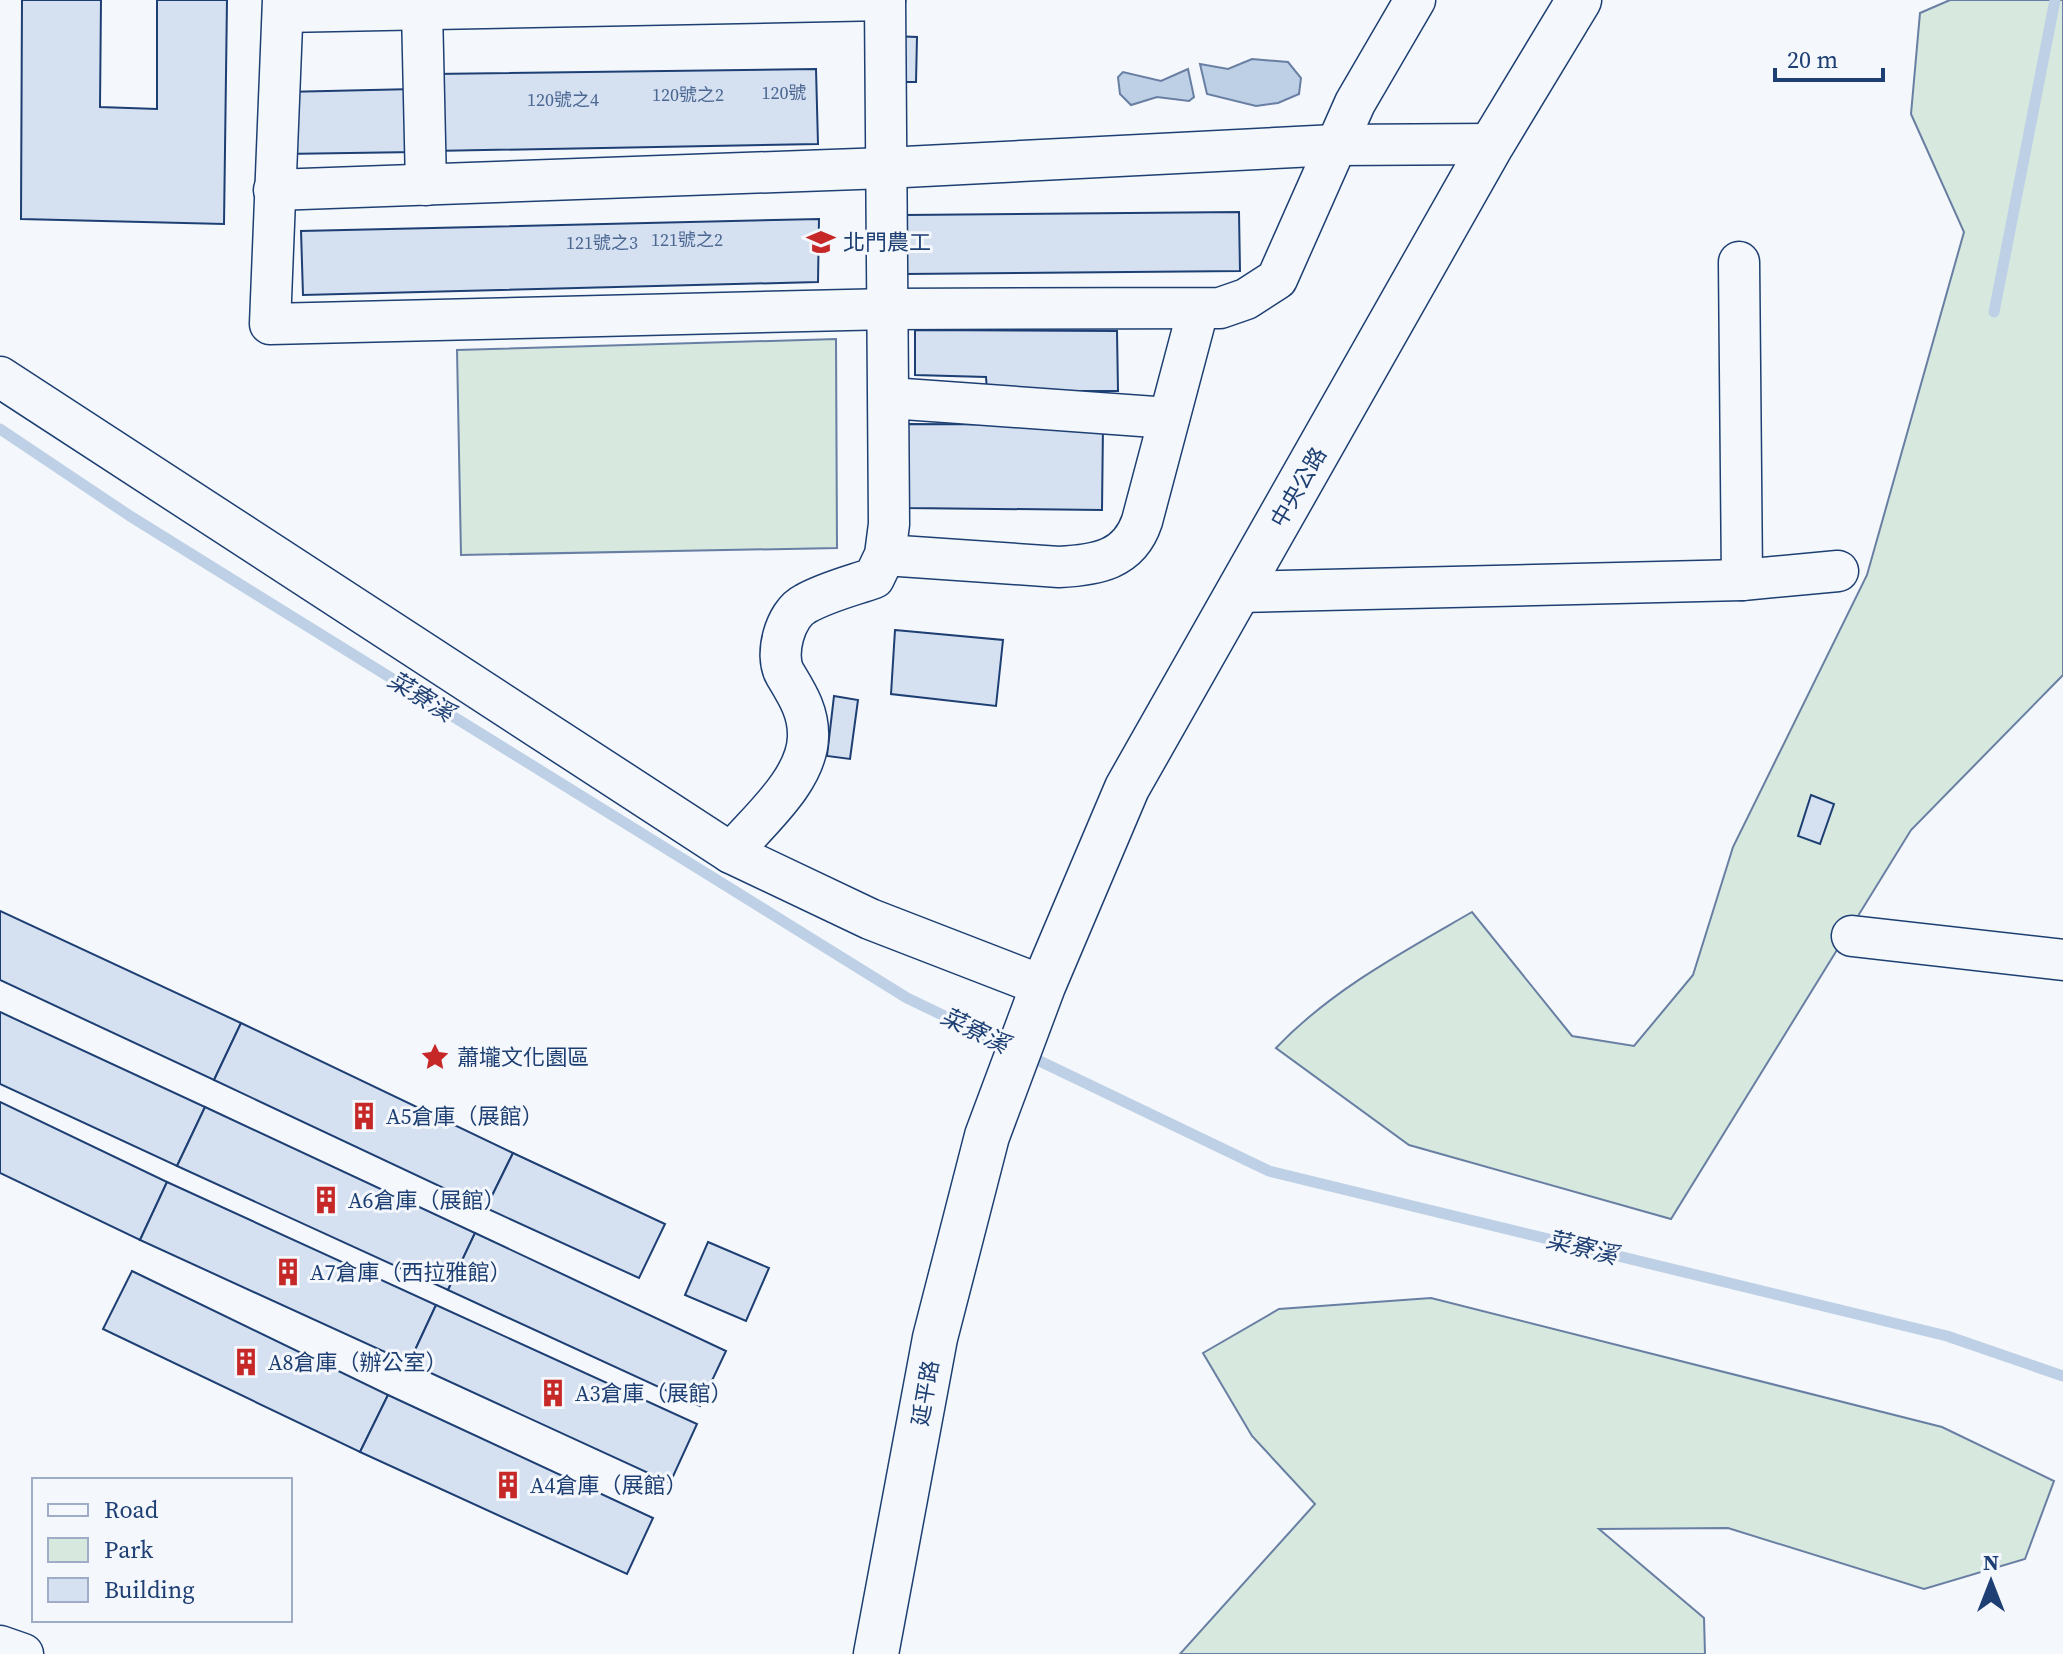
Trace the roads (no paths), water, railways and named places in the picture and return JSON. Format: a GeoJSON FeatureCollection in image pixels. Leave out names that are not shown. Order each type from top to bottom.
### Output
{"type":"FeatureCollection","features":[{"type":"Feature","properties":{"kind":"main road","name":"中央公路"},"geometry":{"type":"LineString","coordinates":[[1043,986],[1127,788],[1492,144],[1579,0]]}},
{"type":"Feature","properties":{"kind":"main road","name":"延平路"},"geometry":{"type":"LineString","coordinates":[[876,1654],[935,1338],[987,1136],[1043,986]]}},
{"type":"Feature","properties":{"kind":"lane"},"geometry":{"type":"LineString","coordinates":[[731,853],[788,786],[808,737],[803,703],[784,673],[779,656],[780,641],[801,605],[874,578],[885,555],[889,524],[890,309],[885,168],[885,0],[475,4],[422,10],[283,6],[270,324],[890,309],[1220,308],[1246,299],[1277,279],[1335,145],[1381,56],[1415,0]]}},
{"type":"Feature","properties":{"kind":"lane"},"geometry":{"type":"LineString","coordinates":[[422,10],[426,185]]}},
{"type":"Feature","properties":{"kind":"lane"},"geometry":{"type":"LineString","coordinates":[[274,190],[885,168],[1335,145],[1492,144]]}},
{"type":"Feature","properties":{"kind":"lane"},"geometry":{"type":"LineString","coordinates":[[1739,262],[1742,580]]}},
{"type":"Feature","properties":{"kind":"lane"},"geometry":{"type":"LineString","coordinates":[[885,555],[1059,567],[1088,566],[1121,555],[1139,530],[1198,310]]}},
{"type":"Feature","properties":{"kind":"lane"},"geometry":{"type":"LineString","coordinates":[[0,377],[731,853],[870,919],[1043,986]]}},
{"type":"Feature","properties":{"kind":"lane"},"geometry":{"type":"LineString","coordinates":[[890,398],[1169,418]]}},
{"type":"Feature","properties":{"kind":"lane"},"geometry":{"type":"LineString","coordinates":[[1239,592],[1742,580],[1838,571]]}},
{"type":"Feature","properties":{"kind":"lane"},"geometry":{"type":"LineString","coordinates":[[1852,936],[2063,960]]}},
{"type":"Feature","properties":{"kind":"lane"},"geometry":{"type":"LineString","coordinates":[[0,1646],[23,1654]]}},
{"type":"Feature","properties":{"kind":"water"},"geometry":{"type":"Polygon","coordinates":[[[1252,59],[1288,62],[1301,78],[1299,94],[1278,103],[1256,106],[1207,94],[1200,64],[1228,69],[1252,59]]]}},
{"type":"Feature","properties":{"kind":"water"},"geometry":{"type":"Polygon","coordinates":[[[1188,69],[1194,97],[1189,101],[1157,97],[1131,105],[1120,94],[1118,77],[1123,72],[1161,81],[1188,69]]]}},
{"type":"Feature","properties":{"kind":"waterway"},"geometry":{"type":"LineString","coordinates":[[1994,312],[2055,0]]}},
{"type":"Feature","properties":{"kind":"waterway","name":"菜寮溪"},"geometry":{"type":"LineString","coordinates":[[0,429],[130,516],[907,998],[1009,1047]]}},
{"type":"Feature","properties":{"kind":"waterway","name":"菜寮溪"},"geometry":{"type":"LineString","coordinates":[[1025,1054],[1269,1171],[1947,1336],[2063,1376]]}},
{"type":"Feature","properties":{"kind":"place","name":"北門農工"},"geometry":{"type":"Point","coordinates":[821,242]}},
{"type":"Feature","properties":{"kind":"place","name":"蕭壠文化園區"},"geometry":{"type":"Point","coordinates":[435,1057]}},
{"type":"Feature","properties":{"kind":"place","name":"A5倉庫（展館）"},"geometry":{"type":"Point","coordinates":[364,1116]}},
{"type":"Feature","properties":{"kind":"place","name":"A6倉庫（展館）"},"geometry":{"type":"Point","coordinates":[326,1200]}},
{"type":"Feature","properties":{"kind":"place","name":"A7倉庫（西拉雅館）"},"geometry":{"type":"Point","coordinates":[288,1272]}},
{"type":"Feature","properties":{"kind":"place","name":"A8倉庫（辦公室）"},"geometry":{"type":"Point","coordinates":[246,1362]}},
{"type":"Feature","properties":{"kind":"place","name":"A3倉庫（展館）"},"geometry":{"type":"Point","coordinates":[553,1393]}},
{"type":"Feature","properties":{"kind":"place","name":"A4倉庫（展館）"},"geometry":{"type":"Point","coordinates":[508,1485]}}]}
